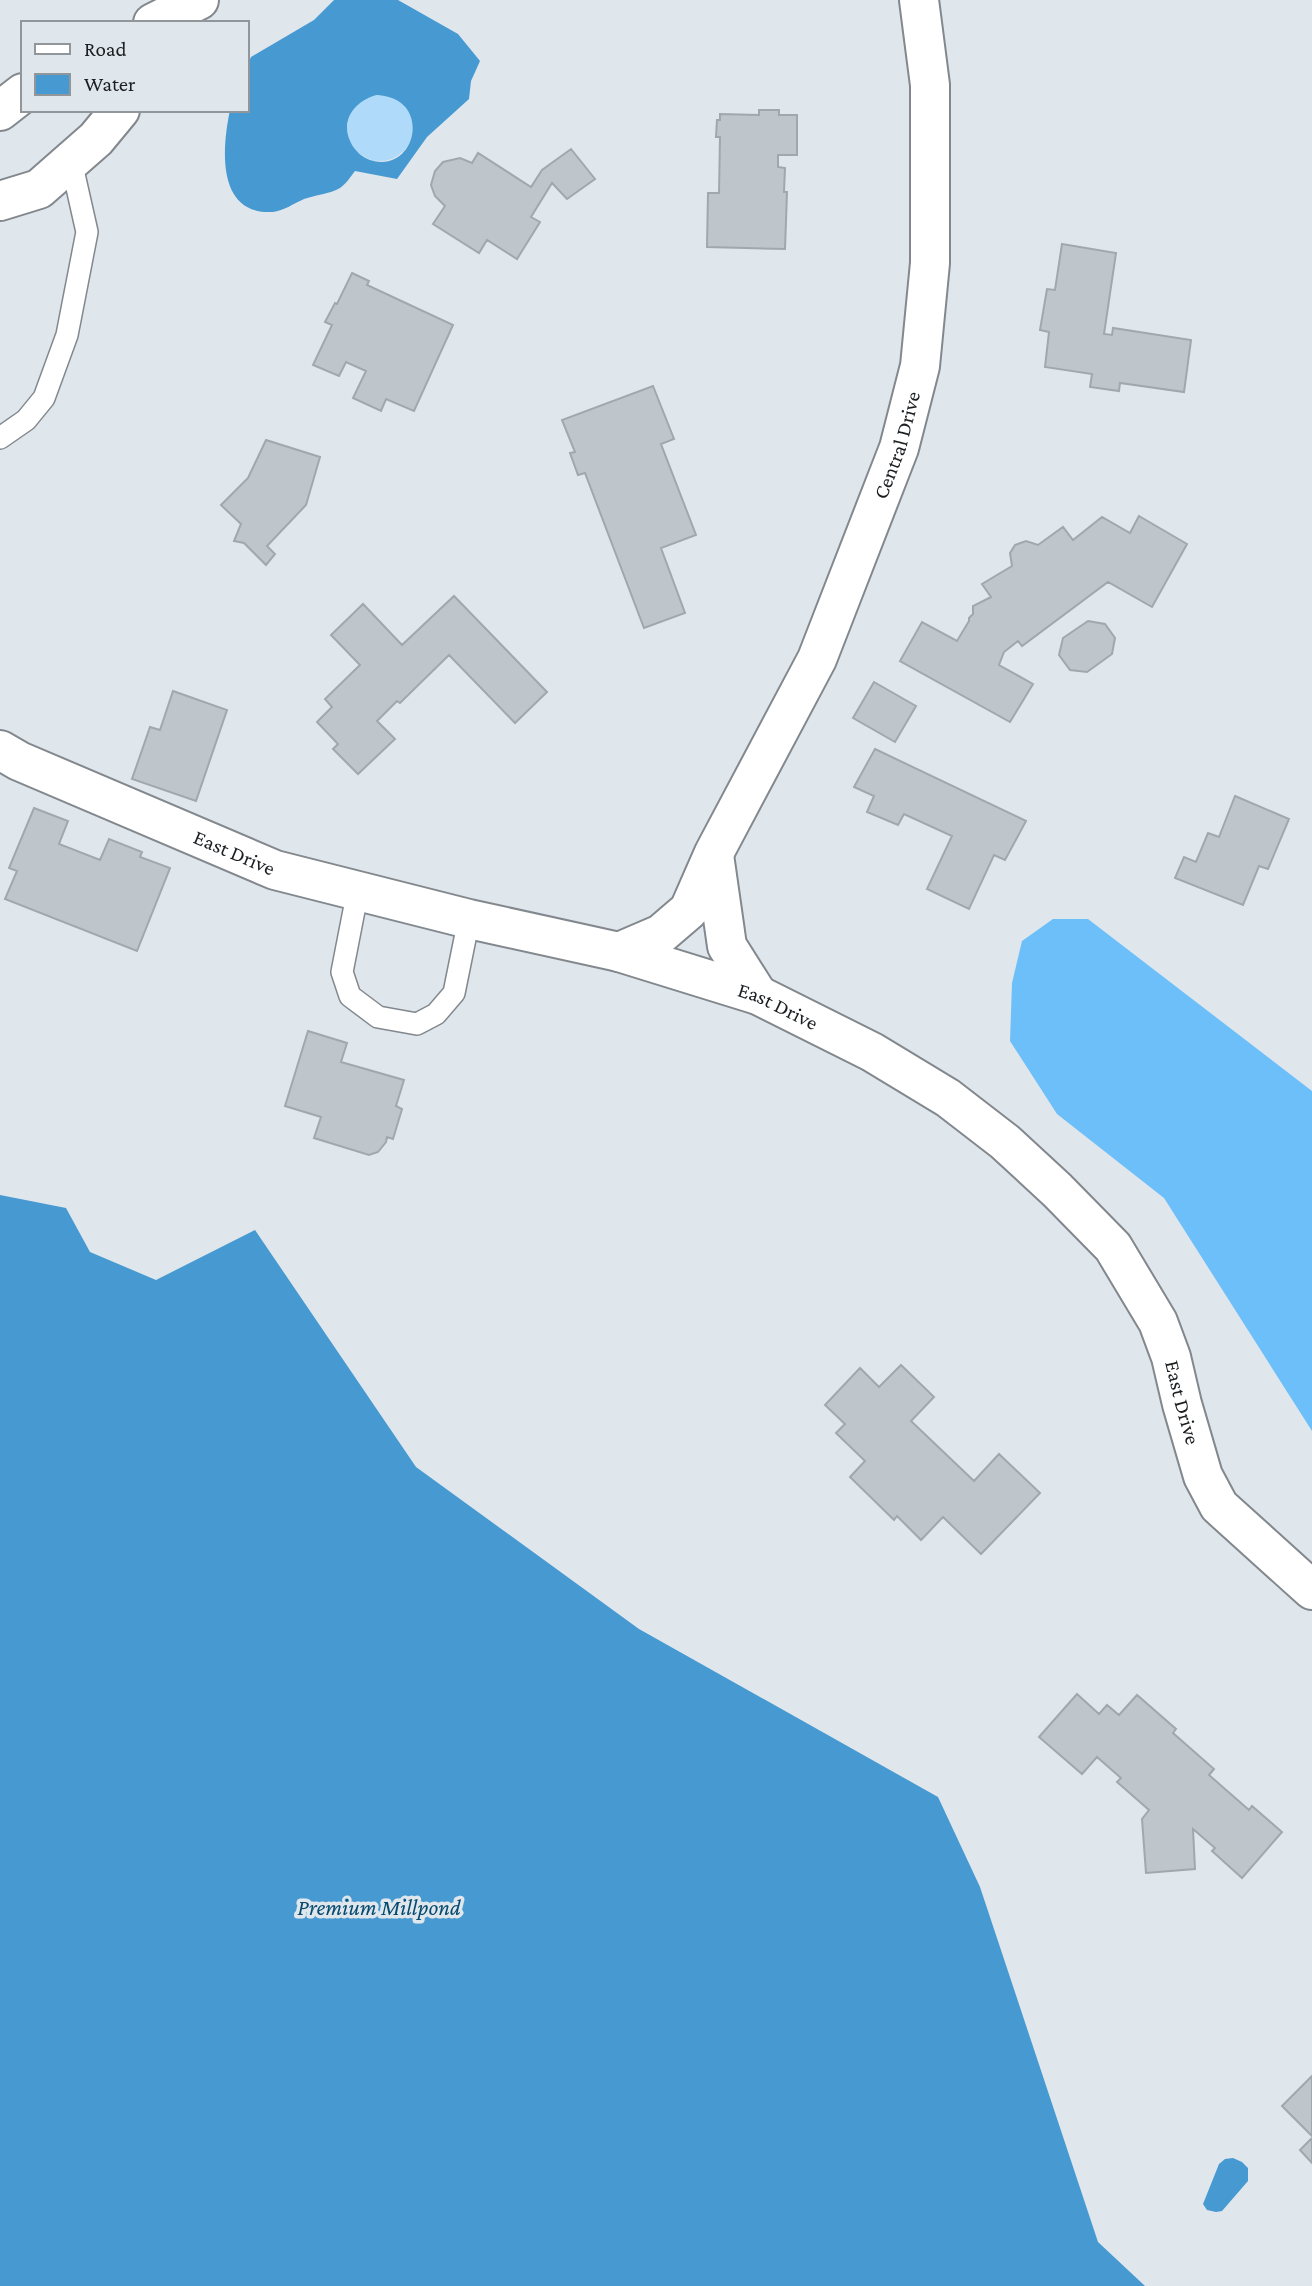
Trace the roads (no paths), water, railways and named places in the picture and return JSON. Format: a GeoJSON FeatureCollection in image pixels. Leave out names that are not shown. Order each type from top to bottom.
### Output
{"type":"FeatureCollection","features":[{"type":"Feature","properties":{"kind":"street"},"geometry":{"type":"LineString","coordinates":[[157,21],[199,0]]}},
{"type":"Feature","properties":{"kind":"street"},"geometry":{"type":"LineString","coordinates":[[187,21],[199,0]]}},
{"type":"Feature","properties":{"kind":"street","name":"Central Drive"},"geometry":{"type":"LineString","coordinates":[[619,952],[661,934],[689,910],[714,853],[817,659],[899,448],[920,366],[930,264],[930,85],[919,0]]}},
{"type":"Feature","properties":{"kind":"street"},"geometry":{"type":"LineString","coordinates":[[0,111],[21,95]]}},
{"type":"Feature","properties":{"kind":"street"},"geometry":{"type":"LineString","coordinates":[[0,201],[39,189],[96,139],[110,114]]}},
{"type":"Feature","properties":{"kind":"street","name":"East Drive"},"geometry":{"type":"LineString","coordinates":[[0,750],[19,761],[275,870],[469,919],[619,952],[758,995],[872,1052],[948,1098],[1005,1142],[1114,1247],[1158,1322],[1171,1357],[1203,1476],[1220,1506],[1312,1590]]}},
{"type":"Feature","properties":{"kind":"street"},"geometry":{"type":"LineString","coordinates":[[714,853],[727,946],[758,995]]}},
{"type":"Feature","properties":{"kind":"lane"},"geometry":{"type":"LineString","coordinates":[[0,438],[26,420],[44,398],[67,335],[88,232],[71,162]]}},
{"type":"Feature","properties":{"kind":"lane"},"geometry":{"type":"LineString","coordinates":[[358,890],[342,972],[350,996],[378,1017],[417,1024],[436,1014],[454,993],[469,919]]}},
{"type":"Feature","properties":{"kind":"water"},"geometry":{"type":"Polygon","coordinates":[[[334,0],[398,0],[458,34],[480,61],[471,81],[469,99],[427,137],[397,179],[355,171],[336,190],[273,212],[254,210],[241,203],[232,191],[227,176],[225,142],[230,112],[248,112],[248,64],[251,57],[314,20],[334,0]],[[377,95],[362,101],[348,119],[351,143],[370,160],[386,162],[399,157],[412,134],[412,121],[406,109],[395,99],[377,95]]]}},
{"type":"Feature","properties":{"kind":"water","name":"Premium Millpond"},"geometry":{"type":"Polygon","coordinates":[[[0,1195],[66,1208],[90,1252],[156,1280],[255,1230],[416,1467],[639,1629],[938,1797],[980,1887],[1098,2242],[1145,2286],[0,2286],[0,1195]]]}},
{"type":"Feature","properties":{"kind":"water"},"geometry":{"type":"Polygon","coordinates":[[[1233,2158],[1248,2168],[1248,2181],[1222,2211],[1207,2210],[1203,2204],[1219,2164],[1225,2159],[1233,2158]]]}}]}
